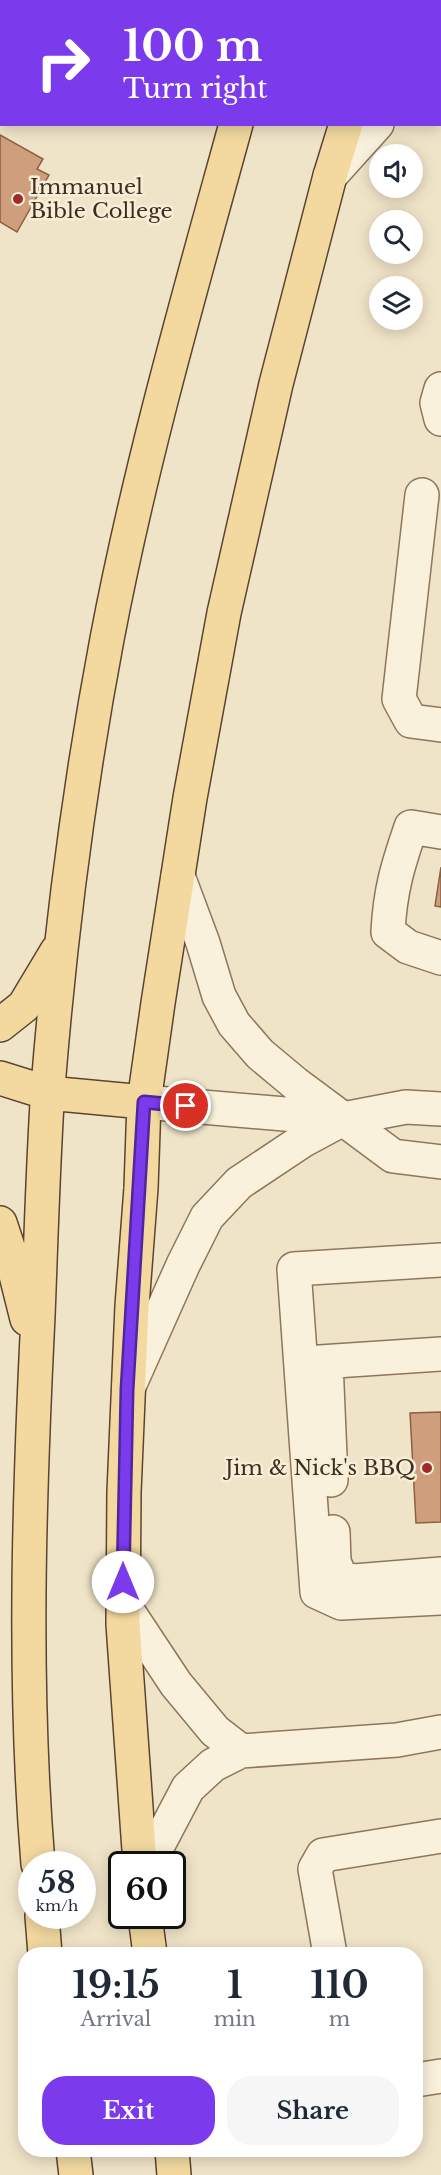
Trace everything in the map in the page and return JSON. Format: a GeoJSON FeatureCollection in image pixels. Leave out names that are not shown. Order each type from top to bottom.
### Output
{"type":"FeatureCollection","features":[{"type":"Feature","properties":{"kind":"main road"},"geometry":{"type":"LineString","coordinates":[[37,1851],[30,1738],[28,1627],[36,1359],[48,1093],[63,942],[89,745],[130,530],[158,411],[235,126]]}},
{"type":"Feature","properties":{"kind":"main road"},"geometry":{"type":"LineString","coordinates":[[139,1851],[123,1604],[127,1390],[144,1102],[191,788],[224,613],[276,384],[330,176],[345,126]]}},
{"type":"Feature","properties":{"kind":"main road"},"geometry":{"type":"LineString","coordinates":[[0,1024],[24,1006],[63,942]]}},
{"type":"Feature","properties":{"kind":"main road"},"geometry":{"type":"LineString","coordinates":[[0,1078],[48,1093],[144,1102]]}},
{"type":"Feature","properties":{"kind":"main road"},"geometry":{"type":"LineString","coordinates":[[0,1223],[12,1259],[36,1359]]}},
{"type":"Feature","properties":{"kind":"main road"},"geometry":{"type":"LineString","coordinates":[[43,1929],[44,1947]]}},
{"type":"Feature","properties":{"kind":"main road"},"geometry":{"type":"LineString","coordinates":[[147,1929],[149,1947]]}},
{"type":"Feature","properties":{"kind":"main road"},"geometry":{"type":"LineString","coordinates":[[74,2157],[76,2175]]}},
{"type":"Feature","properties":{"kind":"main road"},"geometry":{"type":"LineString","coordinates":[[172,2157],[174,2175]]}},
{"type":"Feature","properties":{"kind":"street"},"geometry":{"type":"LineString","coordinates":[[330,176],[375,126]]}},
{"type":"Feature","properties":{"kind":"street"},"geometry":{"type":"LineString","coordinates":[[441,389],[436,403],[441,419]]}},
{"type":"Feature","properties":{"kind":"street"},"geometry":{"type":"LineString","coordinates":[[422,495],[399,699],[411,721],[441,725]]}},
{"type":"Feature","properties":{"kind":"street"},"geometry":{"type":"LineString","coordinates":[[441,832],[411,827],[390,899],[388,932],[408,947],[441,958]]}},
{"type":"Feature","properties":{"kind":"street"},"geometry":{"type":"LineString","coordinates":[[404,845],[441,852]]}},
{"type":"Feature","properties":{"kind":"street"},"geometry":{"type":"LineString","coordinates":[[178,876],[203,943],[219,996],[234,1024],[260,1054],[296,1084],[393,1156],[441,1162]]}},
{"type":"Feature","properties":{"kind":"street"},"geometry":{"type":"LineString","coordinates":[[408,947],[441,944]]}},
{"type":"Feature","properties":{"kind":"street"},"geometry":{"type":"LineString","coordinates":[[144,1102],[343,1119],[406,1107],[441,1109]]}},
{"type":"Feature","properties":{"kind":"street"},"geometry":{"type":"LineString","coordinates":[[127,1390],[207,1217],[239,1183],[302,1141],[343,1119]]}},
{"type":"Feature","properties":{"kind":"street"},"geometry":{"type":"LineString","coordinates":[[441,1260],[294,1269],[313,1363],[334,1562],[341,1578],[354,1581],[441,1574]]}},
{"type":"Feature","properties":{"kind":"street"},"geometry":{"type":"LineString","coordinates":[[313,1363],[441,1354]]}},
{"type":"Feature","properties":{"kind":"street"},"geometry":{"type":"LineString","coordinates":[[313,1363],[317,1592],[341,1604],[441,1598]]}},
{"type":"Feature","properties":{"kind":"street"},"geometry":{"type":"LineString","coordinates":[[123,1604],[176,1684],[215,1731],[241,1751]]}},
{"type":"Feature","properties":{"kind":"street"},"geometry":{"type":"LineString","coordinates":[[155,1851],[188,1788],[213,1765],[241,1751],[397,1740],[441,1732]]}},
{"type":"Feature","properties":{"kind":"street"},"geometry":{"type":"LineString","coordinates":[[329,1947],[315,1869],[323,1855],[441,1836]]}},
{"type":"Feature","properties":{"kind":"street"},"geometry":{"type":"LineString","coordinates":[[423,2079],[441,2076]]}},
{"type":"Feature","properties":{"kind":"building","name":"Immanuel Bible College"},"geometry":{"type":"Polygon","coordinates":[[[0,135],[43,159],[37,169],[49,175],[17,232],[0,222],[0,135]]]}},
{"type":"Feature","properties":{"kind":"building"},"geometry":{"type":"Polygon","coordinates":[[[441,867],[441,907],[435,906],[441,867]]]}},
{"type":"Feature","properties":{"kind":"building","name":"Jim & Nick's BBQ"},"geometry":{"type":"Polygon","coordinates":[[[441,1412],[441,1522],[416,1523],[410,1413],[441,1412]]]}},
{"type":"Feature","properties":{"kind":"place","name":"Immanuel Bible College"},"geometry":{"type":"Point","coordinates":[18,199]}},
{"type":"Feature","properties":{"kind":"place","name":"Jim & Nick's BBQ"},"geometry":{"type":"Point","coordinates":[427,1468]}},
{"type":"Feature","properties":{"kind":"route"},"geometry":{"type":"LineString","coordinates":[[123,1582],[127,1390],[141,1188],[144,1102],[186,1106]]}}]}
